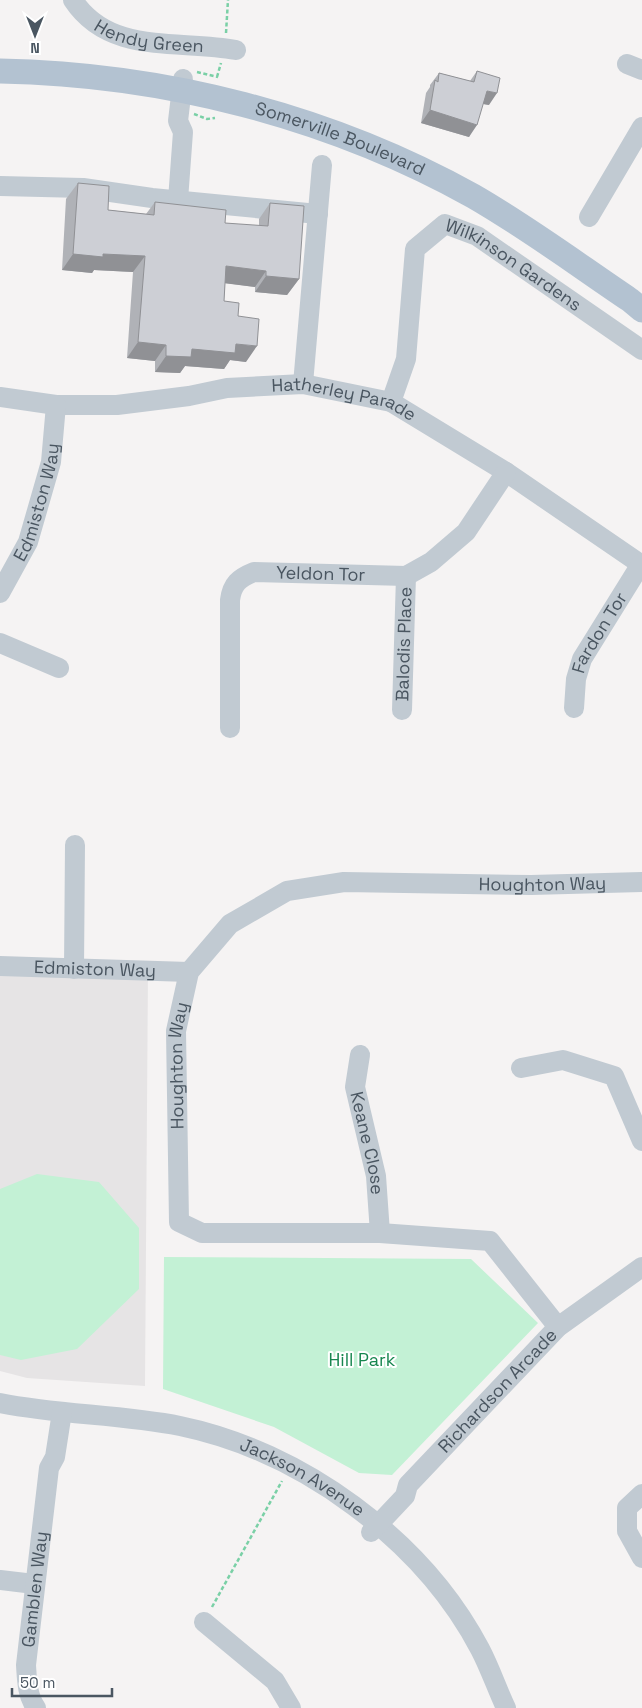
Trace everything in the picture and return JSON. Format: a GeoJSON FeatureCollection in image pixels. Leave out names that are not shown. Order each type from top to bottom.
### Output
{"type":"FeatureCollection","features":[{"type":"Feature","properties":{"kind":"main road","name":"Somerville Boulevard"},"geometry":{"type":"LineString","coordinates":[[0,61],[100,66],[195,86],[332,122],[466,182],[528,217],[642,294]]}},
{"type":"Feature","properties":{"kind":"main road","name":"Somerville Boulevard"},"geometry":{"type":"LineString","coordinates":[[0,71],[74,74],[195,86],[329,131],[472,196],[517,223],[642,310]]}},
{"type":"Feature","properties":{"kind":"street","name":"Hendy Green"},"geometry":{"type":"LineString","coordinates":[[73,0],[82,13],[97,26],[110,33],[159,43],[230,49]]}},
{"type":"Feature","properties":{"kind":"street"},"geometry":{"type":"LineString","coordinates":[[178,200],[183,132],[191,121],[195,86]]}},
{"type":"Feature","properties":{"kind":"street"},"geometry":{"type":"LineString","coordinates":[[589,217],[642,128]]}},
{"type":"Feature","properties":{"kind":"street"},"geometry":{"type":"LineString","coordinates":[[304,384],[322,165]]}},
{"type":"Feature","properties":{"kind":"street"},"geometry":{"type":"LineString","coordinates":[[0,186],[83,188],[318,214]]}},
{"type":"Feature","properties":{"kind":"street","name":"Wilkinson Gardens"},"geometry":{"type":"LineString","coordinates":[[391,402],[406,359],[416,248],[445,224],[477,236],[642,350]]}},
{"type":"Feature","properties":{"kind":"street","name":"Hatherley Parade"},"geometry":{"type":"LineString","coordinates":[[0,397],[56,406],[117,405],[189,396],[227,388],[304,384],[391,402],[506,472],[642,565]]}},
{"type":"Feature","properties":{"kind":"street","name":"Edmiston Way"},"geometry":{"type":"LineString","coordinates":[[0,593],[28,542],[51,462],[56,406]]}},
{"type":"Feature","properties":{"kind":"street"},"geometry":{"type":"LineString","coordinates":[[406,576],[431,562],[466,532],[506,472]]}},
{"type":"Feature","properties":{"kind":"street","name":"Fardon Tor"},"geometry":{"type":"LineString","coordinates":[[574,708],[576,678],[582,659],[642,565]]}},
{"type":"Feature","properties":{"kind":"street","name":"Yeldon Tor"},"geometry":{"type":"LineString","coordinates":[[230,728],[230,600],[231,591],[237,581],[254,572],[406,576]]}},
{"type":"Feature","properties":{"kind":"street","name":"Balodis Place"},"geometry":{"type":"LineString","coordinates":[[402,710],[406,576]]}},
{"type":"Feature","properties":{"kind":"street"},"geometry":{"type":"LineString","coordinates":[[0,643],[59,668]]}},
{"type":"Feature","properties":{"kind":"street"},"geometry":{"type":"LineString","coordinates":[[74,969],[75,846]]}},
{"type":"Feature","properties":{"kind":"street","name":"Houghton Way"},"geometry":{"type":"LineString","coordinates":[[558,1326],[490,1241],[380,1233],[202,1233],[180,1222],[176,1031],[189,972],[230,924],[287,891],[344,882],[531,885],[642,882]]}},
{"type":"Feature","properties":{"kind":"street","name":"Edmiston Way"},"geometry":{"type":"LineString","coordinates":[[0,966],[189,972]]}},
{"type":"Feature","properties":{"kind":"street","name":"Keane Close"},"geometry":{"type":"LineString","coordinates":[[360,1055],[355,1087],[376,1176],[380,1233]]}},
{"type":"Feature","properties":{"kind":"street"},"geometry":{"type":"LineString","coordinates":[[521,1068],[563,1060],[614,1076],[642,1141]]}},
{"type":"Feature","properties":{"kind":"street","name":"Richardson Arcade"},"geometry":{"type":"LineString","coordinates":[[369,1523],[395,1487],[408,1485],[558,1326],[642,1267]]}},
{"type":"Feature","properties":{"kind":"street","name":"Jackson Avenue"},"geometry":{"type":"LineString","coordinates":[[0,1403],[55,1417],[182,1436],[238,1452],[286,1474],[369,1523],[436,1600],[474,1656],[496,1708]]}},
{"type":"Feature","properties":{"kind":"street","name":"Jackson Avenue"},"geometry":{"type":"LineString","coordinates":[[0,1413],[180,1426],[236,1442],[309,1476],[421,1567],[453,1608],[480,1649],[506,1708]]}},
{"type":"Feature","properties":{"kind":"street","name":"Gamblen Way"},"geometry":{"type":"LineString","coordinates":[[36,1708],[27,1687],[26,1665],[49,1468],[46,1457],[55,1417]]}},
{"type":"Feature","properties":{"kind":"street"},"geometry":{"type":"LineString","coordinates":[[642,1494],[627,1508],[627,1531],[642,1558]]}},
{"type":"Feature","properties":{"kind":"street"},"geometry":{"type":"LineString","coordinates":[[0,1580],[34,1584]]}},
{"type":"Feature","properties":{"kind":"street"},"geometry":{"type":"LineString","coordinates":[[204,1622],[275,1681],[291,1708]]}},
{"type":"Feature","properties":{"kind":"path"},"geometry":{"type":"LineString","coordinates":[[195,86],[230,49],[228,0]]}},
{"type":"Feature","properties":{"kind":"path"},"geometry":{"type":"LineString","coordinates":[[207,119],[220,116]]}},
{"type":"Feature","properties":{"kind":"path"},"geometry":{"type":"LineString","coordinates":[[204,1622],[286,1474]]}},
{"type":"Feature","properties":{"kind":"shaded area"},"geometry":{"type":"Polygon","coordinates":[[[0,968],[148,969],[145,1386],[27,1378],[0,1371],[0,968]]]}},
{"type":"Feature","properties":{"kind":"green space"},"geometry":{"type":"Polygon","coordinates":[[[37,1174],[99,1182],[139,1228],[139,1289],[77,1349],[21,1360],[0,1355],[0,1189],[37,1174]]]}},
{"type":"Feature","properties":{"kind":"green space","name":"Hill Park"},"geometry":{"type":"Polygon","coordinates":[[[164,1257],[471,1259],[538,1323],[392,1475],[359,1473],[274,1427],[163,1389],[164,1257]]]}},
{"type":"Feature","properties":{"kind":"building"},"geometry":{"type":"Polygon","coordinates":[[[477,71],[500,78],[497,93],[487,91],[477,125],[430,110],[435,80],[438,82],[439,73],[474,82],[477,71]]]}},
{"type":"Feature","properties":{"kind":"building"},"geometry":{"type":"Polygon","coordinates":[[[78,183],[109,186],[108,210],[154,215],[155,202],[226,210],[225,223],[268,226],[270,203],[304,206],[299,279],[266,276],[266,271],[226,266],[224,301],[239,303],[238,316],[259,319],[257,346],[236,344],[235,353],[192,349],[191,357],[166,356],[166,345],[138,342],[145,256],[103,254],[103,257],[73,254],[78,183]]]}}]}
